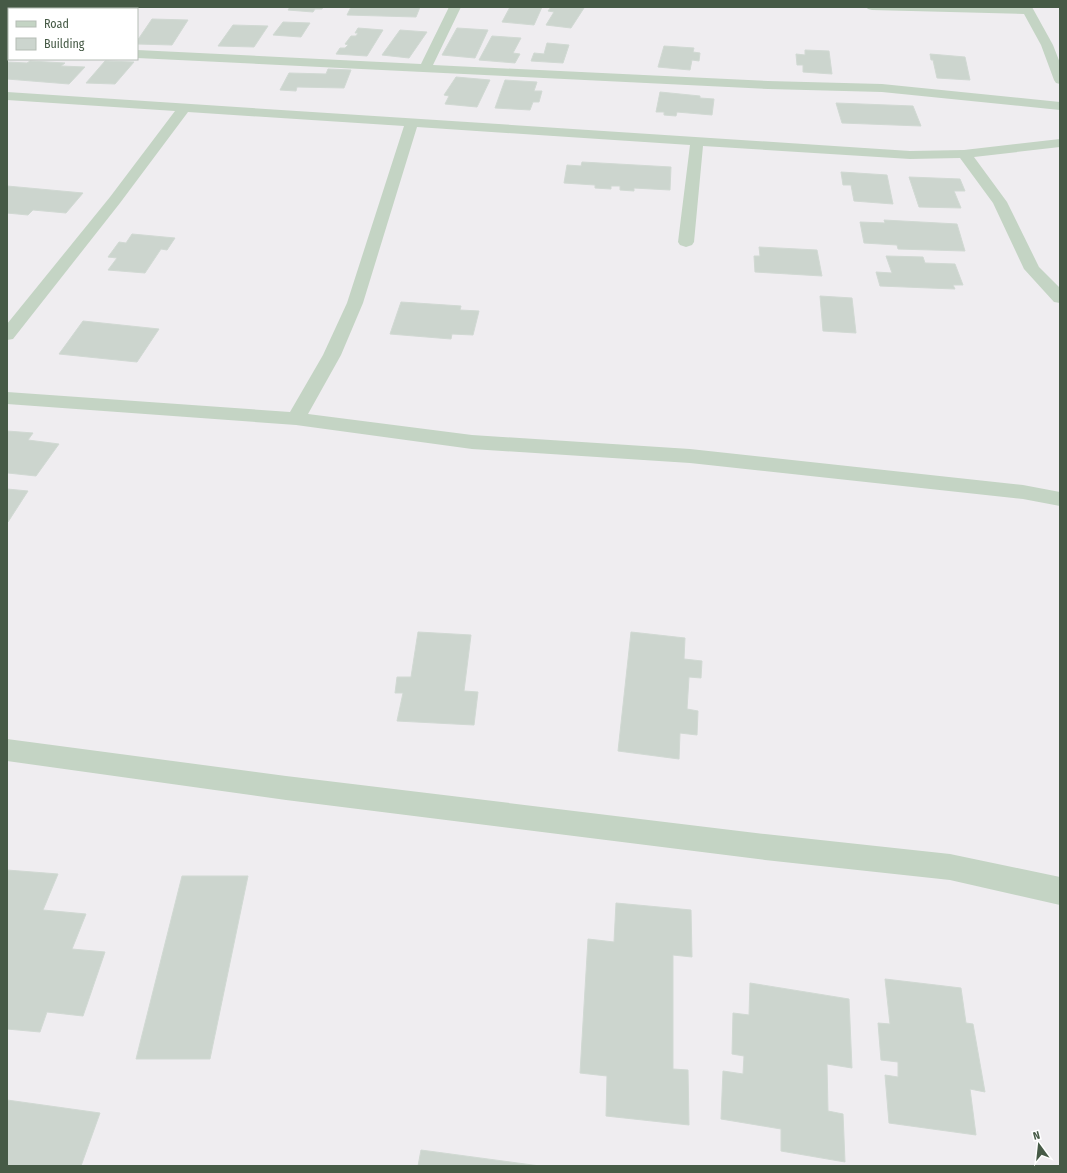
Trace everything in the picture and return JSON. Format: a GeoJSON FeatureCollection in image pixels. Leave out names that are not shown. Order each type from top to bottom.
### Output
{"type":"FeatureCollection","features":[{"type":"Feature","properties":{"kind":"street"},"geometry":{"type":"LineString","coordinates":[[425,68],[455,7]]}},
{"type":"Feature","properties":{"kind":"street"},"geometry":{"type":"LineString","coordinates":[[872,7],[1027,9],[1046,45],[1060,80]]}},
{"type":"Feature","properties":{"kind":"street"},"geometry":{"type":"LineString","coordinates":[[138,54],[768,85],[882,88],[1060,106]]}},
{"type":"Feature","properties":{"kind":"street"},"geometry":{"type":"LineString","coordinates":[[7,96],[910,155],[964,154],[1060,143]]}},
{"type":"Feature","properties":{"kind":"street"},"geometry":{"type":"LineString","coordinates":[[7,335],[115,200],[184,108]]}},
{"type":"Feature","properties":{"kind":"street"},"geometry":{"type":"LineString","coordinates":[[296,419],[332,355],[355,303],[394,174],[412,123]]}},
{"type":"Feature","properties":{"kind":"street"},"geometry":{"type":"LineString","coordinates":[[686,242],[697,140]]}},
{"type":"Feature","properties":{"kind":"street"},"geometry":{"type":"LineString","coordinates":[[964,154],[1000,202],[1032,268],[1060,298]]}},
{"type":"Feature","properties":{"kind":"street"},"geometry":{"type":"LineString","coordinates":[[7,398],[296,419],[472,442],[690,456],[1023,492],[1060,499]]}},
{"type":"Feature","properties":{"kind":"street"},"geometry":{"type":"LineString","coordinates":[[7,750],[294,789],[765,847],[950,867],[1060,891]]}},
{"type":"Feature","properties":{"kind":"building"},"geometry":{"type":"Polygon","coordinates":[[[290,7],[323,7],[322,9],[315,9],[313,12],[288,10],[290,7]]]}},
{"type":"Feature","properties":{"kind":"building"},"geometry":{"type":"Polygon","coordinates":[[[351,7],[420,7],[416,17],[347,15],[351,7]]]}},
{"type":"Feature","properties":{"kind":"building"},"geometry":{"type":"Polygon","coordinates":[[[510,7],[542,7],[534,25],[502,22],[510,7]]]}},
{"type":"Feature","properties":{"kind":"building"},"geometry":{"type":"Polygon","coordinates":[[[551,7],[584,8],[571,28],[546,25],[554,12],[548,11],[551,7]]]}},
{"type":"Feature","properties":{"kind":"building"},"geometry":{"type":"Polygon","coordinates":[[[152,19],[188,20],[172,45],[138,44],[138,40],[152,19]]]}},
{"type":"Feature","properties":{"kind":"building"},"geometry":{"type":"Polygon","coordinates":[[[283,22],[310,23],[301,37],[273,35],[283,22]]]}},
{"type":"Feature","properties":{"kind":"building"},"geometry":{"type":"Polygon","coordinates":[[[233,25],[268,26],[254,47],[218,46],[233,25]]]}},
{"type":"Feature","properties":{"kind":"building"},"geometry":{"type":"Polygon","coordinates":[[[358,28],[383,30],[367,56],[336,54],[340,48],[345,48],[348,45],[345,44],[351,36],[356,36],[358,33],[355,33],[358,28]]]}},
{"type":"Feature","properties":{"kind":"building"},"geometry":{"type":"Polygon","coordinates":[[[457,28],[488,30],[475,58],[442,55],[457,28]]]}},
{"type":"Feature","properties":{"kind":"building"},"geometry":{"type":"Polygon","coordinates":[[[400,30],[427,32],[409,58],[382,55],[400,30]]]}},
{"type":"Feature","properties":{"kind":"building"},"geometry":{"type":"Polygon","coordinates":[[[492,36],[521,38],[513,53],[520,54],[515,63],[479,60],[492,36]]]}},
{"type":"Feature","properties":{"kind":"building"},"geometry":{"type":"Polygon","coordinates":[[[547,43],[569,45],[563,63],[531,61],[534,53],[544,54],[547,43]]]}},
{"type":"Feature","properties":{"kind":"building"},"geometry":{"type":"Polygon","coordinates":[[[664,46],[694,48],[693,52],[700,53],[699,61],[692,60],[690,70],[658,67],[664,46]]]}},
{"type":"Feature","properties":{"kind":"building"},"geometry":{"type":"Polygon","coordinates":[[[805,50],[829,51],[832,74],[803,72],[803,65],[797,65],[796,54],[805,55],[805,50]]]}},
{"type":"Feature","properties":{"kind":"building"},"geometry":{"type":"Polygon","coordinates":[[[930,54],[965,57],[970,80],[937,78],[930,54]]]}},
{"type":"Feature","properties":{"kind":"building"},"geometry":{"type":"Polygon","coordinates":[[[30,61],[65,63],[61,66],[85,67],[69,84],[7,79],[7,62],[27,63],[30,61]]]}},
{"type":"Feature","properties":{"kind":"building"},"geometry":{"type":"Polygon","coordinates":[[[105,61],[134,62],[115,84],[86,83],[105,61]]]}},
{"type":"Feature","properties":{"kind":"building"},"geometry":{"type":"Polygon","coordinates":[[[328,69],[351,70],[344,88],[297,87],[296,91],[280,90],[289,73],[326,74],[328,69]]]}},
{"type":"Feature","properties":{"kind":"building"},"geometry":{"type":"Polygon","coordinates":[[[456,77],[490,80],[477,107],[445,104],[449,96],[444,95],[456,77]]]}},
{"type":"Feature","properties":{"kind":"building"},"geometry":{"type":"Polygon","coordinates":[[[505,80],[537,82],[534,91],[542,91],[539,102],[533,102],[530,110],[495,108],[505,80]]]}},
{"type":"Feature","properties":{"kind":"building"},"geometry":{"type":"Polygon","coordinates":[[[660,92],[714,99],[712,115],[677,112],[676,116],[664,115],[664,112],[656,112],[660,92]]]}},
{"type":"Feature","properties":{"kind":"building"},"geometry":{"type":"Polygon","coordinates":[[[836,103],[913,106],[921,126],[842,123],[836,103]]]}},
{"type":"Feature","properties":{"kind":"building"},"geometry":{"type":"Polygon","coordinates":[[[582,162],[671,167],[670,190],[634,188],[634,191],[620,190],[620,186],[611,186],[611,189],[595,188],[595,185],[564,183],[567,165],[581,166],[582,162]]]}},
{"type":"Feature","properties":{"kind":"building"},"geometry":{"type":"Polygon","coordinates":[[[841,172],[887,175],[893,204],[854,201],[851,185],[843,185],[841,172]]]}},
{"type":"Feature","properties":{"kind":"building"},"geometry":{"type":"Polygon","coordinates":[[[909,177],[960,179],[965,191],[954,191],[961,208],[919,207],[909,177]]]}},
{"type":"Feature","properties":{"kind":"building"},"geometry":{"type":"Polygon","coordinates":[[[7,186],[83,193],[66,213],[33,210],[28,215],[7,213],[7,186]]]}},
{"type":"Feature","properties":{"kind":"building"},"geometry":{"type":"Polygon","coordinates":[[[884,220],[957,224],[965,251],[898,249],[897,245],[864,243],[860,222],[885,223],[884,220]]]}},
{"type":"Feature","properties":{"kind":"building"},"geometry":{"type":"Polygon","coordinates":[[[132,234],[175,238],[167,250],[161,249],[145,273],[108,270],[117,258],[108,257],[119,242],[126,243],[132,234]]]}},
{"type":"Feature","properties":{"kind":"building"},"geometry":{"type":"Polygon","coordinates":[[[759,247],[817,250],[822,276],[755,272],[754,256],[760,256],[759,247]]]}},
{"type":"Feature","properties":{"kind":"building"},"geometry":{"type":"Polygon","coordinates":[[[886,256],[923,257],[925,263],[955,264],[963,285],[953,285],[955,289],[880,286],[876,272],[892,273],[886,256]]]}},
{"type":"Feature","properties":{"kind":"building"},"geometry":{"type":"Polygon","coordinates":[[[820,296],[852,298],[856,333],[823,331],[820,296]]]}},
{"type":"Feature","properties":{"kind":"building"},"geometry":{"type":"Polygon","coordinates":[[[401,302],[461,306],[460,310],[479,311],[473,335],[452,334],[451,339],[390,334],[401,302]]]}},
{"type":"Feature","properties":{"kind":"building"},"geometry":{"type":"Polygon","coordinates":[[[83,321],[159,329],[137,362],[59,354],[83,321]]]}},
{"type":"Feature","properties":{"kind":"building"},"geometry":{"type":"Polygon","coordinates":[[[7,431],[33,433],[28,440],[59,444],[36,476],[7,474],[7,431]]]}},
{"type":"Feature","properties":{"kind":"building"},"geometry":{"type":"Polygon","coordinates":[[[7,489],[28,491],[8,522],[7,522],[7,489]]]}},
{"type":"Feature","properties":{"kind":"building"},"geometry":{"type":"Polygon","coordinates":[[[418,632],[471,635],[464,691],[478,692],[474,725],[397,721],[403,693],[395,693],[397,677],[411,677],[418,632]]]}},
{"type":"Feature","properties":{"kind":"building"},"geometry":{"type":"Polygon","coordinates":[[[631,632],[685,638],[684,659],[702,661],[701,678],[689,677],[687,709],[698,711],[697,735],[680,733],[679,759],[618,751],[631,632]]]}},
{"type":"Feature","properties":{"kind":"building"},"geometry":{"type":"Polygon","coordinates":[[[7,870],[58,874],[43,910],[86,914],[72,949],[105,952],[83,1016],[47,1012],[40,1032],[7,1029],[7,870]]]}},
{"type":"Feature","properties":{"kind":"building"},"geometry":{"type":"Polygon","coordinates":[[[182,876],[248,876],[210,1059],[136,1059],[182,876]]]}},
{"type":"Feature","properties":{"kind":"building"},"geometry":{"type":"Polygon","coordinates":[[[616,903],[691,910],[692,957],[673,955],[673,1069],[688,1070],[689,1125],[606,1116],[607,1076],[580,1073],[588,939],[614,942],[616,903]]]}},
{"type":"Feature","properties":{"kind":"building"},"geometry":{"type":"Polygon","coordinates":[[[885,979],[961,988],[966,1023],[973,1024],[985,1092],[970,1089],[976,1135],[889,1123],[885,1075],[898,1077],[898,1062],[881,1060],[878,1023],[890,1024],[885,979]]]}},
{"type":"Feature","properties":{"kind":"building"},"geometry":{"type":"Polygon","coordinates":[[[750,983],[849,999],[852,1068],[827,1064],[828,1111],[843,1114],[845,1162],[781,1151],[781,1129],[721,1119],[723,1071],[743,1074],[744,1056],[732,1054],[733,1013],[749,1015],[750,983]]]}},
{"type":"Feature","properties":{"kind":"building"},"geometry":{"type":"Polygon","coordinates":[[[7,1100],[100,1113],[81,1166],[7,1166],[7,1100]]]}},
{"type":"Feature","properties":{"kind":"building"},"geometry":{"type":"Polygon","coordinates":[[[421,1150],[540,1166],[418,1166],[421,1150]]]}}]}
